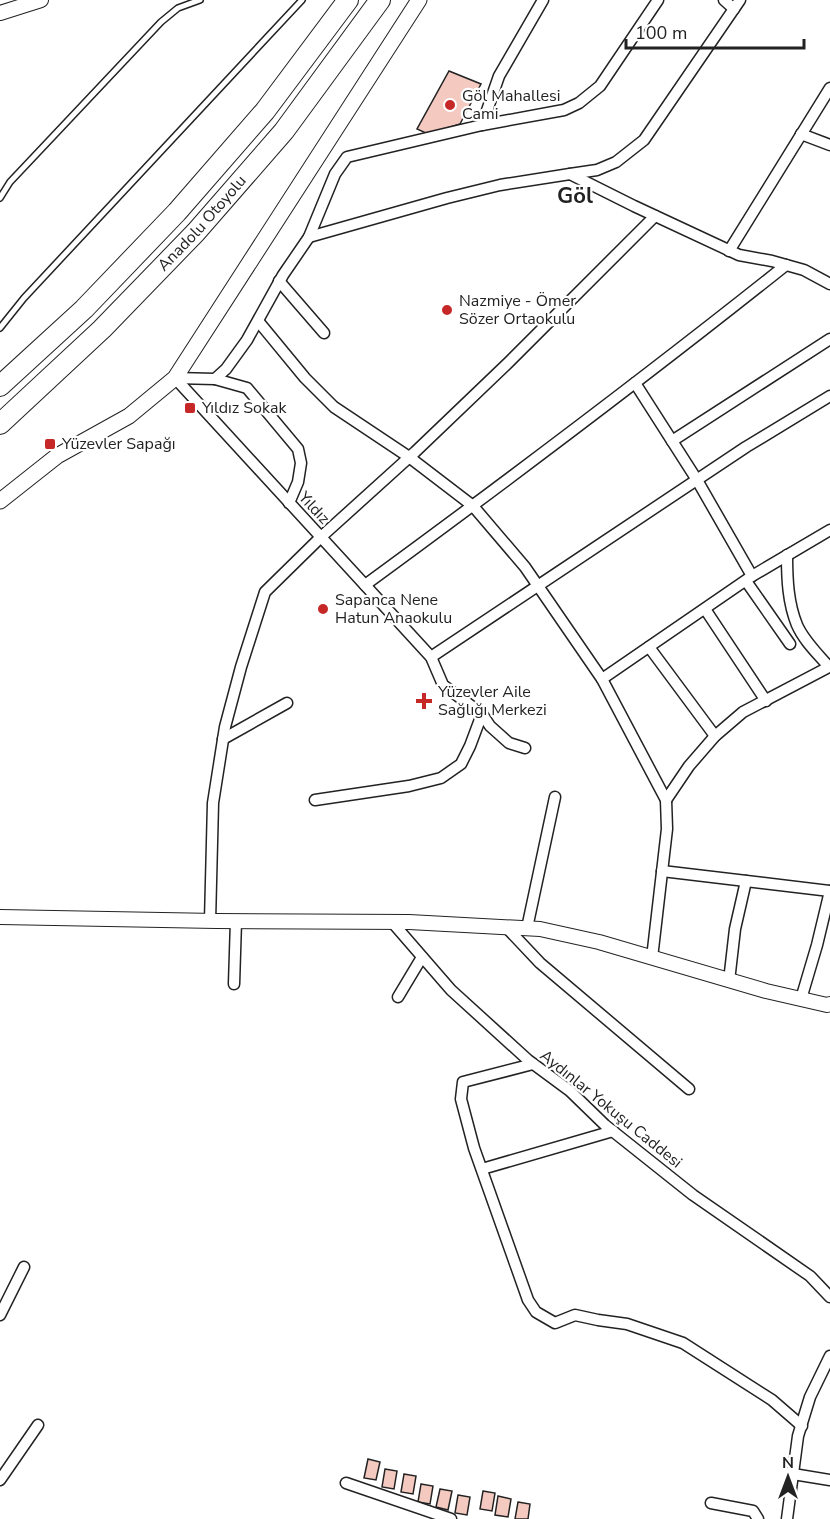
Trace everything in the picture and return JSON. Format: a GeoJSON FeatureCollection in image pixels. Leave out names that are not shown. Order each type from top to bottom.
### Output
{"type":"FeatureCollection","features":[{"type":"Feature","properties":{"kind":"highway","name":"Anadolu Otoyolu"},"geometry":{"type":"LineString","coordinates":[[0,386],[84,309],[177,212],[265,111],[348,0]]}},
{"type":"Feature","properties":{"kind":"highway","name":"Anadolu Otoyolu"},"geometry":{"type":"LineString","coordinates":[[0,424],[102,329],[196,232],[284,131],[380,0]]}},
{"type":"Feature","properties":{"kind":"main road"},"geometry":{"type":"LineString","coordinates":[[0,501],[57,456],[129,416],[175,378],[419,0]]}},
{"type":"Feature","properties":{"kind":"street"},"geometry":{"type":"LineString","coordinates":[[0,13],[41,0]]}},
{"type":"Feature","properties":{"kind":"street"},"geometry":{"type":"LineString","coordinates":[[482,124],[499,76],[543,0]]}},
{"type":"Feature","properties":{"kind":"street"},"geometry":{"type":"LineString","coordinates":[[215,379],[226,369],[248,340],[279,281],[309,237],[335,174],[347,157],[482,124],[564,111],[579,103],[600,86],[658,0]]}},
{"type":"Feature","properties":{"kind":"street"},"geometry":{"type":"LineString","coordinates":[[309,237],[490,187],[597,170],[616,162],[644,140],[737,4],[724,0]]}},
{"type":"Feature","properties":{"kind":"street"},"geometry":{"type":"LineString","coordinates":[[729,251],[830,88]]}},
{"type":"Feature","properties":{"kind":"street"},"geometry":{"type":"LineString","coordinates":[[801,134],[830,145]]}},
{"type":"Feature","properties":{"kind":"street"},"geometry":{"type":"LineString","coordinates":[[570,174],[729,251],[804,270],[830,284]]}},
{"type":"Feature","properties":{"kind":"street"},"geometry":{"type":"LineString","coordinates":[[210,921],[213,803],[223,739],[241,667],[265,592],[509,362],[655,216]]}},
{"type":"Feature","properties":{"kind":"street"},"geometry":{"type":"LineString","coordinates":[[365,585],[473,506],[786,265]]}},
{"type":"Feature","properties":{"kind":"street"},"geometry":{"type":"LineString","coordinates":[[279,281],[324,333]]}},
{"type":"Feature","properties":{"kind":"street"},"geometry":{"type":"LineString","coordinates":[[258,321],[304,378],[334,406],[409,457],[473,506],[525,567],[602,679],[666,800],[666,829],[652,958]]}},
{"type":"Feature","properties":{"kind":"street"},"geometry":{"type":"LineString","coordinates":[[672,441],[830,339]]}},
{"type":"Feature","properties":{"kind":"street"},"geometry":{"type":"LineString","coordinates":[[175,378],[215,379],[247,388],[298,449],[301,463],[298,482],[289,503]]}},
{"type":"Feature","properties":{"kind":"street","name":"Yıldız"},"geometry":{"type":"LineString","coordinates":[[175,378],[431,657],[443,685],[482,714],[490,726],[509,743],[525,748]]}},
{"type":"Feature","properties":{"kind":"street"},"geometry":{"type":"LineString","coordinates":[[635,382],[697,480],[749,579],[790,644]]}},
{"type":"Feature","properties":{"kind":"street"},"geometry":{"type":"LineString","coordinates":[[431,657],[746,447],[830,396]]}},
{"type":"Feature","properties":{"kind":"street"},"geometry":{"type":"LineString","coordinates":[[602,679],[749,579],[830,530]]}},
{"type":"Feature","properties":{"kind":"street"},"geometry":{"type":"LineString","coordinates":[[666,800],[689,766],[715,736],[743,712],[830,667],[798,627],[790,603],[787,555]]}},
{"type":"Feature","properties":{"kind":"street"},"geometry":{"type":"LineString","coordinates":[[705,609],[766,701]]}},
{"type":"Feature","properties":{"kind":"street"},"geometry":{"type":"LineString","coordinates":[[649,647],[715,736]]}},
{"type":"Feature","properties":{"kind":"street"},"geometry":{"type":"LineString","coordinates":[[223,739],[287,703]]}},
{"type":"Feature","properties":{"kind":"street"},"geometry":{"type":"LineString","coordinates":[[315,801],[409,786],[441,778],[461,764],[482,714]]}},
{"type":"Feature","properties":{"kind":"street"},"geometry":{"type":"LineString","coordinates":[[527,928],[555,797]]}},
{"type":"Feature","properties":{"kind":"street"},"geometry":{"type":"LineString","coordinates":[[662,871],[830,891],[801,999]]}},
{"type":"Feature","properties":{"kind":"street"},"geometry":{"type":"LineString","coordinates":[[729,981],[735,929],[746,881]]}},
{"type":"Feature","properties":{"kind":"street"},"geometry":{"type":"LineString","coordinates":[[0,917],[392,922],[540,928],[766,991],[829,1005]]}},
{"type":"Feature","properties":{"kind":"street"},"geometry":{"type":"LineString","coordinates":[[234,984],[236,921]]}},
{"type":"Feature","properties":{"kind":"street","name":"Aydınlar Yokuşu Caddesi"},"geometry":{"type":"LineString","coordinates":[[392,922],[450,990],[533,1064],[570,1091],[613,1131],[693,1195],[810,1276],[830,1297]]}},
{"type":"Feature","properties":{"kind":"street"},"geometry":{"type":"LineString","coordinates":[[506,927],[540,963],[689,1089]]}},
{"type":"Feature","properties":{"kind":"street"},"geometry":{"type":"LineString","coordinates":[[398,997],[422,957]]}},
{"type":"Feature","properties":{"kind":"street"},"geometry":{"type":"LineString","coordinates":[[533,1064],[463,1082],[461,1099],[474,1148],[528,1300],[536,1312],[555,1323],[575,1315],[627,1324],[683,1343],[772,1400],[802,1426]]}},
{"type":"Feature","properties":{"kind":"street"},"geometry":{"type":"LineString","coordinates":[[482,1170],[613,1131]]}},
{"type":"Feature","properties":{"kind":"street"},"geometry":{"type":"LineString","coordinates":[[0,1315],[24,1267]]}},
{"type":"Feature","properties":{"kind":"street"},"geometry":{"type":"LineString","coordinates":[[787,1519],[798,1436],[810,1397],[830,1356]]}},
{"type":"Feature","properties":{"kind":"street"},"geometry":{"type":"LineString","coordinates":[[0,1480],[38,1425]]}},
{"type":"Feature","properties":{"kind":"street"},"geometry":{"type":"LineString","coordinates":[[793,1474],[830,1480]]}},
{"type":"Feature","properties":{"kind":"street"},"geometry":{"type":"LineString","coordinates":[[346,1483],[451,1519]]}},
{"type":"Feature","properties":{"kind":"street"},"geometry":{"type":"LineString","coordinates":[[711,1503],[753,1511],[758,1519]]}},
{"type":"Feature","properties":{"kind":"lane"},"geometry":{"type":"LineString","coordinates":[[0,198],[10,182],[161,21],[178,8],[200,0]]}},
{"type":"Feature","properties":{"kind":"lane"},"geometry":{"type":"LineString","coordinates":[[0,328],[32,289],[302,0]]}},
{"type":"Feature","properties":{"kind":"building","name":"Göl Mahallesi Cami"},"geometry":{"type":"Polygon","coordinates":[[[449,71],[481,84],[460,124],[428,134],[417,129],[449,71]]]}},
{"type":"Feature","properties":{"kind":"building"},"geometry":{"type":"Polygon","coordinates":[[[368,1459],[380,1462],[376,1480],[364,1478],[368,1459]]]}},
{"type":"Feature","properties":{"kind":"building"},"geometry":{"type":"Polygon","coordinates":[[[385,1469],[397,1471],[394,1489],[382,1487],[385,1469]]]}},
{"type":"Feature","properties":{"kind":"building"},"geometry":{"type":"Polygon","coordinates":[[[404,1474],[416,1476],[413,1494],[401,1492],[404,1474]]]}},
{"type":"Feature","properties":{"kind":"building"},"geometry":{"type":"Polygon","coordinates":[[[421,1484],[433,1486],[430,1504],[418,1502],[421,1484]]]}},
{"type":"Feature","properties":{"kind":"building"},"geometry":{"type":"Polygon","coordinates":[[[440,1489],[452,1491],[448,1510],[436,1507],[440,1489]]]}},
{"type":"Feature","properties":{"kind":"building"},"geometry":{"type":"Polygon","coordinates":[[[483,1491],[495,1493],[492,1511],[480,1509],[483,1491]]]}},
{"type":"Feature","properties":{"kind":"building"},"geometry":{"type":"Polygon","coordinates":[[[458,1495],[470,1497],[467,1515],[455,1513],[458,1495]]]}},
{"type":"Feature","properties":{"kind":"building"},"geometry":{"type":"Polygon","coordinates":[[[498,1496],[511,1499],[508,1517],[495,1515],[498,1496]]]}},
{"type":"Feature","properties":{"kind":"building"},"geometry":{"type":"Polygon","coordinates":[[[518,1502],[530,1504],[528,1519],[515,1519],[518,1502]]]}},
{"type":"Feature","properties":{"kind":"place","name":"Göl Mahallesi Cami"},"geometry":{"type":"Point","coordinates":[450,105]}},
{"type":"Feature","properties":{"kind":"place","name":"Nazmiye - Ömer Sözer Ortaokulu"},"geometry":{"type":"Point","coordinates":[447,310]}},
{"type":"Feature","properties":{"kind":"place","name":"Yıldız Sokak"},"geometry":{"type":"Point","coordinates":[190,408]}},
{"type":"Feature","properties":{"kind":"place","name":"Yüzevler Sapağı"},"geometry":{"type":"Point","coordinates":[50,444]}},
{"type":"Feature","properties":{"kind":"place","name":"Sapanca Nene Hatun Anaokulu"},"geometry":{"type":"Point","coordinates":[323,609]}},
{"type":"Feature","properties":{"kind":"place","name":"Yüzevler Aile Sağlığı Merkezi"},"geometry":{"type":"Point","coordinates":[424,701]}},
{"type":"Feature","properties":{"kind":"district","name":"Göl"},"geometry":{"type":"Point","coordinates":[575,196]}}]}
